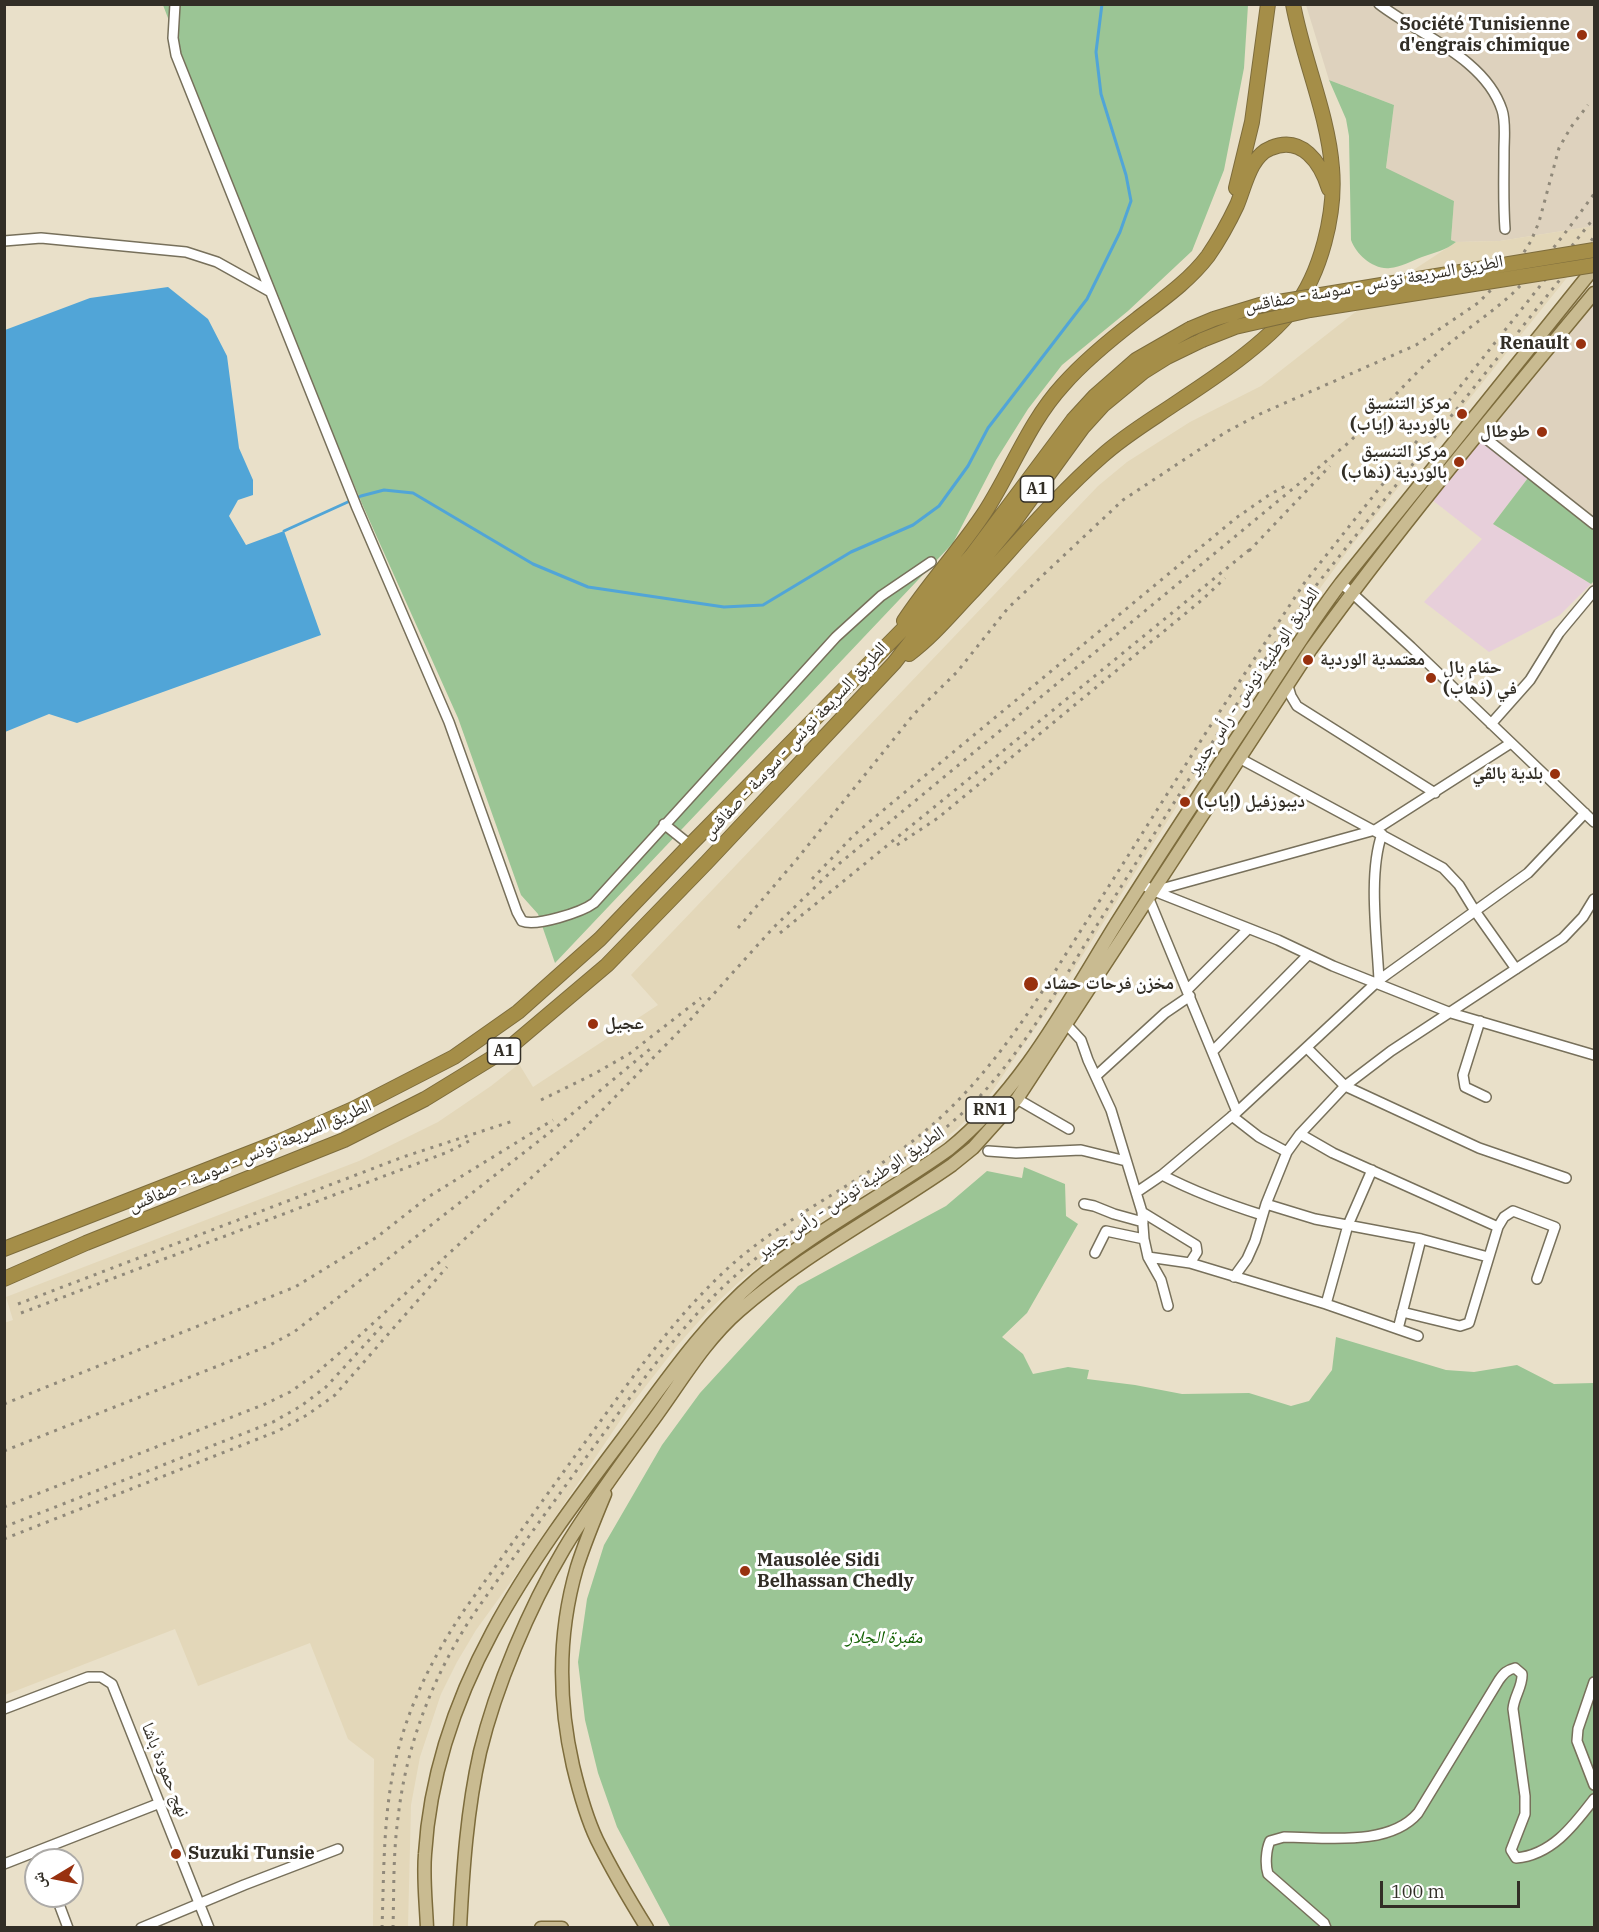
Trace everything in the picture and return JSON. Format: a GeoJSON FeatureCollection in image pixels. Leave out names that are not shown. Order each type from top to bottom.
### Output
{"type":"FeatureCollection","features":[{"type":"Feature","properties":{"kind":"highway"},"geometry":{"type":"LineString","coordinates":[[1220,237],[1238,181],[1252,122],[1268,4]]}},
{"type":"Feature","properties":{"kind":"highway"},"geometry":{"type":"LineString","coordinates":[[894,663],[910,653],[942,624],[1057,498],[1103,454],[1198,389],[1268,336],[1294,308],[1312,276],[1324,246],[1331,218],[1332,167],[1293,4]]}},
{"type":"Feature","properties":{"kind":"highway"},"geometry":{"type":"LineString","coordinates":[[888,645],[921,594],[985,512],[1044,407],[1064,383],[1102,346],[1194,273],[1220,237],[1252,167],[1259,157],[1270,148],[1294,145],[1304,150],[1318,163],[1331,194]]}},
{"type":"Feature","properties":{"kind":"highway","name":"الطريق السريعة تونس - سوسة - صفاقس"},"geometry":{"type":"LineString","coordinates":[[4,1249],[278,1142],[353,1109],[453,1057],[518,1012],[600,939],[888,645],[972,555],[1073,420],[1095,396],[1137,360],[1190,329],[1260,305],[1594,250]]}},
{"type":"Feature","properties":{"kind":"highway","name":"الطريق السريعة تونس - سوسة - صفاقس"},"geometry":{"type":"LineString","coordinates":[[4,1279],[86,1243],[344,1140],[424,1099],[510,1047],[607,965],[894,663],[930,617],[1007,530],[1083,427],[1103,405],[1143,372],[1167,357],[1235,327],[1310,310],[1594,267]]}},
{"type":"Feature","properties":{"kind":"main road","name":"الطريق الوطنية تونس - رأس جدير"},"geometry":{"type":"LineString","coordinates":[[427,1928],[425,1855],[430,1812],[439,1763],[454,1714],[493,1630],[547,1542],[674,1369],[733,1301],[780,1262],[949,1149],[971,1132],[1005,1094],[1030,1060],[1305,632],[1341,583],[1594,267]]}},
{"type":"Feature","properties":{"kind":"main road","name":"الطريق الوطنية تونس - رأس جدير"},"geometry":{"type":"LineString","coordinates":[[460,1928],[465,1844],[472,1795],[481,1751],[500,1689],[550,1574],[586,1513],[615,1470],[691,1364],[738,1312],[803,1262],[952,1165],[972,1148],[1017,1099],[1311,648],[1352,592],[1594,292]]}},
{"type":"Feature","properties":{"kind":"main road"},"geometry":{"type":"LineString","coordinates":[[615,1470],[586,1541],[569,1602],[564,1633],[562,1694],[570,1751],[586,1811],[597,1839],[646,1928]]}},
{"type":"Feature","properties":{"kind":"main road"},"geometry":{"type":"LineString","coordinates":[[541,1928],[562,1928]]}},
{"type":"Feature","properties":{"kind":"street"},"geometry":{"type":"LineString","coordinates":[[175,4],[173,38],[176,55],[357,508],[449,722],[522,921],[534,924],[588,907],[836,637],[881,596],[932,562]]}},
{"type":"Feature","properties":{"kind":"street"},"geometry":{"type":"LineString","coordinates":[[1378,4],[1454,53],[1477,72],[1495,96],[1502,111],[1504,129],[1505,229]]}},
{"type":"Feature","properties":{"kind":"street"},"geometry":{"type":"LineString","coordinates":[[4,242],[41,238],[186,252],[217,262],[269,291]]}},
{"type":"Feature","properties":{"kind":"street"},"geometry":{"type":"LineString","coordinates":[[1479,433],[1594,524]]}},
{"type":"Feature","properties":{"kind":"street"},"geometry":{"type":"LineString","coordinates":[[1341,583],[1594,822]]}},
{"type":"Feature","properties":{"kind":"street"},"geometry":{"type":"LineString","coordinates":[[1491,724],[1530,680],[1559,633],[1594,591]]}},
{"type":"Feature","properties":{"kind":"street"},"geometry":{"type":"LineString","coordinates":[[1288,686],[1297,706],[1434,793]]}},
{"type":"Feature","properties":{"kind":"street"},"geometry":{"type":"LineString","coordinates":[[1152,895],[1379,832],[1511,743]]}},
{"type":"Feature","properties":{"kind":"street"},"geometry":{"type":"LineString","coordinates":[[1239,758],[1443,868],[1459,885],[1516,969]]}},
{"type":"Feature","properties":{"kind":"street"},"geometry":{"type":"LineString","coordinates":[[1137,1192],[1162,1175],[1234,1114],[1378,982],[1528,873],[1585,813]]}},
{"type":"Feature","properties":{"kind":"street"},"geometry":{"type":"LineString","coordinates":[[664,824],[690,845]]}},
{"type":"Feature","properties":{"kind":"street"},"geometry":{"type":"LineString","coordinates":[[1378,982],[1374,876],[1379,832]]}},
{"type":"Feature","properties":{"kind":"street"},"geometry":{"type":"LineString","coordinates":[[1142,884],[1152,895],[1213,1051],[1234,1114],[1259,1137],[1287,1152]]}},
{"type":"Feature","properties":{"kind":"street"},"geometry":{"type":"LineString","coordinates":[[1152,895],[1278,940],[1308,955],[1451,1013],[1594,1055]]}},
{"type":"Feature","properties":{"kind":"street"},"geometry":{"type":"LineString","coordinates":[[1234,1277],[1247,1259],[1255,1241],[1262,1215],[1287,1152],[1300,1134],[1345,1086],[1391,1051],[1573,930],[1594,899]]}},
{"type":"Feature","properties":{"kind":"street"},"geometry":{"type":"LineString","coordinates":[[1096,1076],[1189,993],[1248,929]]}},
{"type":"Feature","properties":{"kind":"street"},"geometry":{"type":"LineString","coordinates":[[1213,1051],[1308,955]]}},
{"type":"Feature","properties":{"kind":"street"},"geometry":{"type":"LineString","coordinates":[[1479,1022],[1462,1075],[1465,1087],[1486,1097]]}},
{"type":"Feature","properties":{"kind":"street"},"geometry":{"type":"LineString","coordinates":[[1067,1025],[1081,1040],[1111,1110],[1137,1192],[1148,1257],[1161,1280],[1168,1306]]}},
{"type":"Feature","properties":{"kind":"street"},"geometry":{"type":"LineString","coordinates":[[1307,1048],[1345,1086],[1479,1148],[1566,1178]]}},
{"type":"Feature","properties":{"kind":"street"},"geometry":{"type":"LineString","coordinates":[[1017,1099],[1069,1129]]}},
{"type":"Feature","properties":{"kind":"street"},"geometry":{"type":"LineString","coordinates":[[1300,1134],[1333,1153],[1498,1227]]}},
{"type":"Feature","properties":{"kind":"street"},"geometry":{"type":"LineString","coordinates":[[988,1151],[1016,1153],[1082,1150],[1126,1161]]}},
{"type":"Feature","properties":{"kind":"street"},"geometry":{"type":"LineString","coordinates":[[1326,1304],[1348,1225],[1372,1170]]}},
{"type":"Feature","properties":{"kind":"street"},"geometry":{"type":"LineString","coordinates":[[1162,1175],[1194,1192],[1262,1215]]}},
{"type":"Feature","properties":{"kind":"street"},"geometry":{"type":"LineString","coordinates":[[1084,1204],[1114,1214],[1143,1217],[1196,1245],[1197,1252],[1190,1263]]}},
{"type":"Feature","properties":{"kind":"street"},"geometry":{"type":"LineString","coordinates":[[1266,1204],[1315,1219],[1422,1239],[1488,1257]]}},
{"type":"Feature","properties":{"kind":"street"},"geometry":{"type":"LineString","coordinates":[[1402,1312],[1460,1326],[1469,1323],[1498,1227],[1504,1217],[1513,1211],[1555,1227],[1537,1279]]}},
{"type":"Feature","properties":{"kind":"street"},"geometry":{"type":"LineString","coordinates":[[1095,1253],[1106,1230],[1144,1239]]}},
{"type":"Feature","properties":{"kind":"street"},"geometry":{"type":"LineString","coordinates":[[1398,1329],[1422,1239]]}},
{"type":"Feature","properties":{"kind":"street"},"geometry":{"type":"LineString","coordinates":[[1148,1257],[1190,1263],[1326,1304],[1418,1336]]}},
{"type":"Feature","properties":{"kind":"street"},"geometry":{"type":"LineString","coordinates":[[1326,1928],[1324,1923],[1268,1874],[1266,1868],[1270,1841],[1284,1837],[1373,1837],[1398,1830],[1410,1823],[1498,1680],[1509,1669],[1515,1668],[1522,1674],[1513,1709],[1525,1796],[1525,1814],[1511,1850],[1512,1854],[1516,1858],[1526,1857],[1555,1843],[1565,1836],[1594,1799]]}},
{"type":"Feature","properties":{"kind":"street","name":"نهج حمودة باشا"},"geometry":{"type":"LineString","coordinates":[[4,1709],[88,1677],[102,1677],[112,1684],[209,1928]]}},
{"type":"Feature","properties":{"kind":"street"},"geometry":{"type":"LineString","coordinates":[[1594,1682],[1578,1729],[1577,1741],[1594,1785]]}},
{"type":"Feature","properties":{"kind":"street"},"geometry":{"type":"LineString","coordinates":[[55,1848],[160,1803]]}},
{"type":"Feature","properties":{"kind":"street"},"geometry":{"type":"LineString","coordinates":[[141,1928],[338,1850]]}},
{"type":"Feature","properties":{"kind":"street"},"geometry":{"type":"LineString","coordinates":[[4,1864],[24,1859]]}},
{"type":"Feature","properties":{"kind":"street"},"geometry":{"type":"LineString","coordinates":[[60,1908],[68,1928]]}},
{"type":"Feature","properties":{"kind":"shaded area"},"geometry":{"type":"Polygon","coordinates":[[[1306,5],[1594,5],[1594,226],[1500,241],[1456,242],[1451,240],[1454,201],[1386,169],[1394,105],[1329,80],[1306,5]]]}},
{"type":"Feature","properties":{"kind":"shaded area"},"geometry":{"type":"Polygon","coordinates":[[[1594,226],[1594,244],[1352,545],[1318,591],[1220,738],[1053,1002],[989,1096],[957,1129],[899,1173],[787,1244],[740,1281],[708,1311],[677,1346],[628,1409],[521,1568],[476,1630],[441,1694],[420,1757],[411,1805],[408,1927],[373,1927],[374,1759],[348,1739],[310,1643],[198,1686],[175,1629],[5,1695],[4,1323],[13,1320],[6,1297],[359,1161],[438,1122],[519,1064],[533,1087],[658,1005],[631,975],[1098,486],[1127,462],[1190,422],[1261,386],[1386,288],[1456,242],[1500,241],[1594,226]]]}},
{"type":"Feature","properties":{"kind":"shaded area"},"geometry":{"type":"Polygon","coordinates":[[[1594,298],[1594,522],[1481,437],[1594,298]]]}},
{"type":"Feature","properties":{"kind":"shaded area"},"geometry":{"type":"Polygon","coordinates":[[[1481,437],[1531,474],[1493,524],[1591,584],[1560,615],[1489,652],[1424,602],[1482,539],[1431,499],[1481,437]]]}},
{"type":"Feature","properties":{"kind":"green space"},"geometry":{"type":"Polygon","coordinates":[[[163,5],[1248,5],[1244,68],[1224,170],[1192,251],[1128,311],[1062,365],[1028,409],[996,460],[953,543],[555,963],[538,914],[521,895],[458,718],[363,506],[263,267],[163,5]]]}},
{"type":"Feature","properties":{"kind":"green space"},"geometry":{"type":"Polygon","coordinates":[[[1329,80],[1394,105],[1386,168],[1454,201],[1451,240],[1456,242],[1440,251],[1390,268],[1372,264],[1357,251],[1351,240],[1349,136],[1346,119],[1329,80]]]}},
{"type":"Feature","properties":{"kind":"green space"},"geometry":{"type":"Polygon","coordinates":[[[1531,474],[1594,522],[1594,581],[1591,584],[1493,524],[1531,474]]]}},
{"type":"Feature","properties":{"kind":"green space","name":"مقبرة الجلاز"},"geometry":{"type":"Polygon","coordinates":[[[1024,1167],[1065,1184],[1066,1216],[1078,1224],[1027,1313],[1002,1337],[1023,1354],[1033,1374],[1068,1367],[1089,1370],[1087,1379],[1182,1394],[1249,1393],[1291,1406],[1309,1401],[1332,1370],[1336,1337],[1446,1370],[1474,1372],[1517,1365],[1554,1384],[1594,1383],[1594,1927],[671,1928],[617,1827],[598,1773],[585,1720],[578,1662],[587,1599],[604,1545],[662,1445],[700,1393],[798,1286],[946,1206],[987,1171],[1022,1178],[1024,1167]]]}},
{"type":"Feature","properties":{"kind":"water"},"geometry":{"type":"Polygon","coordinates":[[[168,287],[208,319],[227,356],[239,448],[253,480],[253,495],[238,500],[229,516],[246,545],[284,531],[321,635],[77,723],[49,714],[5,732],[5,330],[90,298],[168,287]]]}},
{"type":"Feature","properties":{"kind":"waterway"},"geometry":{"type":"LineString","coordinates":[[284,531],[361,496],[384,490],[413,493],[533,564],[588,587],[724,607],[763,605],[851,552],[913,525],[939,506],[968,466],[988,428],[1087,299],[1120,232],[1131,201],[1126,175],[1101,94],[1096,52],[1102,4]]}},
{"type":"Feature","properties":{"kind":"railway"},"geometry":{"type":"LineString","coordinates":[[738,928],[914,714],[957,672],[1008,608],[1123,500],[1226,432],[1260,414],[1416,345],[1478,303],[1516,265],[1531,241],[1539,222],[1559,148],[1588,105]]}},
{"type":"Feature","properties":{"kind":"railway"},"geometry":{"type":"LineString","coordinates":[[4,1507],[265,1404],[290,1392],[313,1376],[581,1132],[692,1018],[773,928],[840,863],[1347,444],[1431,359],[1503,302],[1524,282],[1594,194]]}},
{"type":"Feature","properties":{"kind":"railway"},"geometry":{"type":"LineString","coordinates":[[382,1928],[386,1824],[391,1783],[400,1743],[422,1683],[465,1609],[637,1371],[707,1288],[746,1252],[917,1138],[957,1101],[993,1061],[1040,995],[1207,731],[1305,582],[1594,218]]}},
{"type":"Feature","properties":{"kind":"railway"},"geometry":{"type":"LineString","coordinates":[[393,1928],[396,1832],[407,1764],[434,1687],[473,1615],[601,1437],[699,1311],[737,1274],[767,1250],[923,1145],[953,1121],[999,1075],[1046,1008],[1280,636],[1314,588],[1594,237]]}},
{"type":"Feature","properties":{"kind":"railway"},"geometry":{"type":"LineString","coordinates":[[1249,551],[1330,466]]}},
{"type":"Feature","properties":{"kind":"railway"},"geometry":{"type":"LineString","coordinates":[[812,879],[853,836],[875,817],[1236,518],[1287,485]]}},
{"type":"Feature","properties":{"kind":"railway"},"geometry":{"type":"LineString","coordinates":[[780,933],[1254,546]]}},
{"type":"Feature","properties":{"kind":"railway"},"geometry":{"type":"LineString","coordinates":[[897,845],[938,818],[1203,599],[1225,578]]}},
{"type":"Feature","properties":{"kind":"railway"},"geometry":{"type":"LineString","coordinates":[[541,1100],[629,1054],[701,998]]}},
{"type":"Feature","properties":{"kind":"railway"},"geometry":{"type":"LineString","coordinates":[[4,1451],[268,1346],[294,1332],[549,1133],[650,1049]]}},
{"type":"Feature","properties":{"kind":"railway"},"geometry":{"type":"LineString","coordinates":[[4,1404],[295,1287],[377,1237],[428,1197],[553,1120]]}},
{"type":"Feature","properties":{"kind":"railway"},"geometry":{"type":"LineString","coordinates":[[18,1304],[403,1157],[513,1121]]}},
{"type":"Feature","properties":{"kind":"railway"},"geometry":{"type":"LineString","coordinates":[[21,1313],[448,1152],[469,1141]]}},
{"type":"Feature","properties":{"kind":"railway"},"geometry":{"type":"LineString","coordinates":[[4,1539],[278,1431],[307,1415],[335,1395],[447,1267]]}},
{"type":"Feature","properties":{"kind":"railway"},"geometry":{"type":"LineString","coordinates":[[4,1527],[273,1422],[301,1406],[326,1387],[382,1326]]}},
{"type":"Feature","properties":{"kind":"place","name":"Société Tunisienne d'engrais chimique"},"geometry":{"type":"Point","coordinates":[1582,35]}},
{"type":"Feature","properties":{"kind":"place","name":"Renault"},"geometry":{"type":"Point","coordinates":[1581,344]}},
{"type":"Feature","properties":{"kind":"place","name":"مركز التنسيق بالوردية (إياب)"},"geometry":{"type":"Point","coordinates":[1462,414]}},
{"type":"Feature","properties":{"kind":"place","name":"طوطال"},"geometry":{"type":"Point","coordinates":[1542,432]}},
{"type":"Feature","properties":{"kind":"place","name":"مركز التنسيق بالوردية (ذهاب)"},"geometry":{"type":"Point","coordinates":[1459,462]}},
{"type":"Feature","properties":{"kind":"place","name":"معتمدية الوردية"},"geometry":{"type":"Point","coordinates":[1308,660]}},
{"type":"Feature","properties":{"kind":"place","name":"حمّام بال في (ذهاب)"},"geometry":{"type":"Point","coordinates":[1431,678]}},
{"type":"Feature","properties":{"kind":"place","name":"بلدية بالڤي"},"geometry":{"type":"Point","coordinates":[1555,774]}},
{"type":"Feature","properties":{"kind":"place","name":"ديبوزفيل (إياب)"},"geometry":{"type":"Point","coordinates":[1185,802]}},
{"type":"Feature","properties":{"kind":"place","name":"مخزن فرحات حشاد"},"geometry":{"type":"Point","coordinates":[1031,984]}},
{"type":"Feature","properties":{"kind":"place","name":"عجيل"},"geometry":{"type":"Point","coordinates":[593,1024]}},
{"type":"Feature","properties":{"kind":"place","name":"Mausolée Sidi Belhassan Chedly"},"geometry":{"type":"Point","coordinates":[745,1571]}},
{"type":"Feature","properties":{"kind":"place","name":"Suzuki Tunsie"},"geometry":{"type":"Point","coordinates":[176,1854]}}]}
